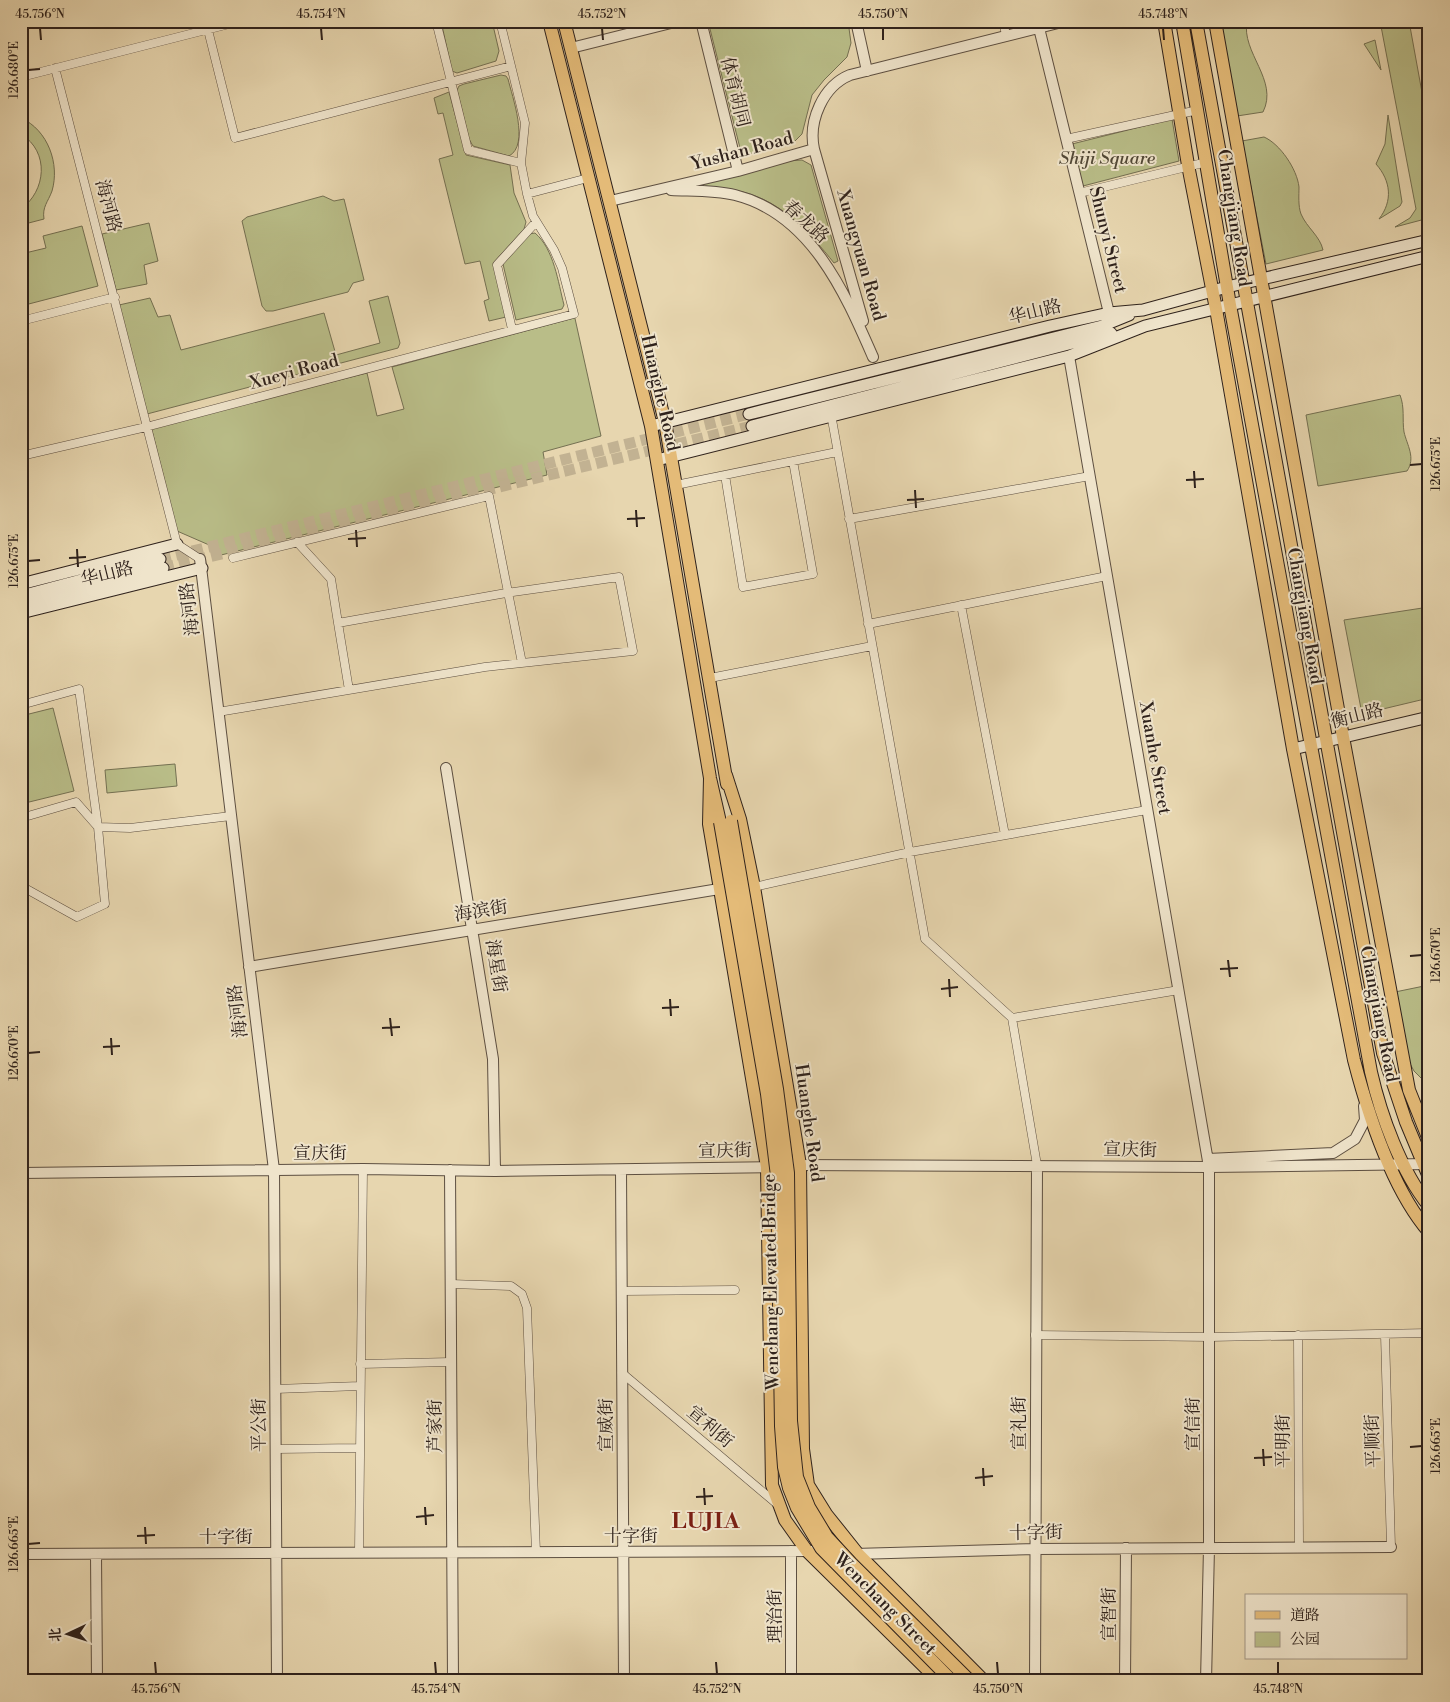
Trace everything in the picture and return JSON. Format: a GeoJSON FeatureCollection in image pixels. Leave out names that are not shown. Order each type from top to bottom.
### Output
{"type":"FeatureCollection","features":[{"type":"Feature","properties":{"kind":"main road","name":"Huanghe Road"},"geometry":{"type":"LineString","coordinates":[[549,21],[651,426],[710,778],[725,822]]}},
{"type":"Feature","properties":{"kind":"main road","name":"Huanghe Road"},"geometry":{"type":"LineString","coordinates":[[564,21],[665,422],[726,775],[740,819],[754,887],[800,1165],[803,1449],[808,1485],[826,1514],[858,1554]]}},
{"type":"Feature","properties":{"kind":"main road"},"geometry":{"type":"LineString","coordinates":[[1164,21],[1293,749],[1354,1060],[1364,1097],[1389,1163],[1413,1210],[1429,1232]]}},
{"type":"Feature","properties":{"kind":"main road","name":"Changjiang Road"},"geometry":{"type":"LineString","coordinates":[[1182,21],[1230,305],[1371,1072],[1382,1108],[1403,1163],[1429,1206]]}},
{"type":"Feature","properties":{"kind":"main road","name":"Changjiang Road"},"geometry":{"type":"LineString","coordinates":[[1196,21],[1383,1053],[1429,1177]]}},
{"type":"Feature","properties":{"kind":"main road"},"geometry":{"type":"LineString","coordinates":[[1215,21],[1342,737],[1409,1090],[1429,1140]]}},
{"type":"Feature","properties":{"kind":"main road","name":"华山路"},"geometry":{"type":"LineString","coordinates":[[651,426],[1109,313],[1142,310],[1212,291],[1429,240]]}},
{"type":"Feature","properties":{"kind":"main road"},"geometry":{"type":"LineString","coordinates":[[1142,310],[1102,326],[750,420],[1216,309],[1429,256]]}},
{"type":"Feature","properties":{"kind":"main road"},"geometry":{"type":"LineString","coordinates":[[657,460],[831,414],[1069,356],[1145,326]]}},
{"type":"Feature","properties":{"kind":"main road"},"geometry":{"type":"LineString","coordinates":[[21,584],[177,544]]}},
{"type":"Feature","properties":{"kind":"main road","name":"华山路"},"geometry":{"type":"LineString","coordinates":[[21,596],[161,563],[21,605]]}},
{"type":"Feature","properties":{"kind":"main road","name":"华山路"},"geometry":{"type":"LineString","coordinates":[[21,613],[201,563]]}},
{"type":"Feature","properties":{"kind":"main road","name":"衡山路"},"geometry":{"type":"LineString","coordinates":[[1293,749],[1429,717]]}},
{"type":"Feature","properties":{"kind":"main road","name":"Huanghe Road"},"geometry":{"type":"LineString","coordinates":[[725,822],[726,775]]}},
{"type":"Feature","properties":{"kind":"main road","name":"Huanghe Road"},"geometry":{"type":"LineString","coordinates":[[710,778],[709,824],[767,1167],[772,1485],[778,1504],[793,1533],[807,1551]]}},
{"type":"Feature","properties":{"kind":"main road","name":"Wenchang Elevated Bridge"},"geometry":{"type":"LineString","coordinates":[[725,822],[767,1094],[775,1159],[779,1217],[781,1433],[788,1488],[806,1525],[821,1548],[952,1681]]}},
{"type":"Feature","properties":{"kind":"main road","name":"Wenchang Elevated Bridge"},"geometry":{"type":"LineString","coordinates":[[725,822],[777,1089],[788,1172],[791,1421],[797,1477],[809,1507],[832,1543],[970,1681]]}},
{"type":"Feature","properties":{"kind":"main road","name":"Wenchang Street"},"geometry":{"type":"LineString","coordinates":[[807,1551],[939,1681]]}},
{"type":"Feature","properties":{"kind":"main road","name":"Wenchang Street"},"geometry":{"type":"LineString","coordinates":[[858,1554],[984,1681]]}},
{"type":"Feature","properties":{"kind":"street"},"geometry":{"type":"LineString","coordinates":[[21,77],[241,21]]}},
{"type":"Feature","properties":{"kind":"street"},"geometry":{"type":"LineString","coordinates":[[436,21],[468,150],[522,163]]}},
{"type":"Feature","properties":{"kind":"street"},"geometry":{"type":"LineString","coordinates":[[500,21],[525,123],[522,163],[527,194],[536,222],[497,265],[512,329]]}},
{"type":"Feature","properties":{"kind":"street"},"geometry":{"type":"LineString","coordinates":[[571,48],[679,21]]}},
{"type":"Feature","properties":{"kind":"street","name":"体育胡同"},"geometry":{"type":"LineString","coordinates":[[700,21],[738,171]]}},
{"type":"Feature","properties":{"kind":"street"},"geometry":{"type":"LineString","coordinates":[[856,21],[867,71]]}},
{"type":"Feature","properties":{"kind":"street"},"geometry":{"type":"LineString","coordinates":[[1003,21],[1006,35]]}},
{"type":"Feature","properties":{"kind":"street","name":"Yushan Road"},"geometry":{"type":"LineString","coordinates":[[610,201],[738,171],[814,149],[812,139],[814,122],[821,103],[829,90],[845,77],[1066,21]]}},
{"type":"Feature","properties":{"kind":"street","name":"Shunyi Street"},"geometry":{"type":"LineString","coordinates":[[1039,28],[1109,313]]}},
{"type":"Feature","properties":{"kind":"street"},"geometry":{"type":"LineString","coordinates":[[208,30],[235,138],[511,66]]}},
{"type":"Feature","properties":{"kind":"street","name":"海河路"},"geometry":{"type":"LineString","coordinates":[[55,68],[177,544],[201,563],[274,1170]]}},
{"type":"Feature","properties":{"kind":"street"},"geometry":{"type":"LineString","coordinates":[[1066,139],[1198,110]]}},
{"type":"Feature","properties":{"kind":"street","name":"Xuangyuan Road"},"geometry":{"type":"LineString","coordinates":[[814,149],[877,370]]}},
{"type":"Feature","properties":{"kind":"street"},"geometry":{"type":"LineString","coordinates":[[1080,193],[1188,165],[1207,162]]}},
{"type":"Feature","properties":{"kind":"street"},"geometry":{"type":"LineString","coordinates":[[527,194],[588,178]]}},
{"type":"Feature","properties":{"kind":"street","name":"春龙路"},"geometry":{"type":"LineString","coordinates":[[660,190],[734,195],[777,214],[811,245],[826,263],[852,309],[873,357]]}},
{"type":"Feature","properties":{"kind":"street","name":"Xueyi Road"},"geometry":{"type":"LineString","coordinates":[[21,456],[146,427],[574,314],[562,268],[554,250],[536,222]]}},
{"type":"Feature","properties":{"kind":"street"},"geometry":{"type":"LineString","coordinates":[[21,321],[115,297]]}},
{"type":"Feature","properties":{"kind":"street","name":"Xuanhe Street"},"geometry":{"type":"LineString","coordinates":[[1069,356],[1209,1163]]}},
{"type":"Feature","properties":{"kind":"street"},"geometry":{"type":"LineString","coordinates":[[831,414],[925,938],[1012,1018],[1037,1165]]}},
{"type":"Feature","properties":{"kind":"street"},"geometry":{"type":"LineString","coordinates":[[676,486],[837,452]]}},
{"type":"Feature","properties":{"kind":"street"},"geometry":{"type":"LineString","coordinates":[[725,475],[743,586],[812,574],[793,461]]}},
{"type":"Feature","properties":{"kind":"street"},"geometry":{"type":"LineString","coordinates":[[849,519],[1090,476]]}},
{"type":"Feature","properties":{"kind":"street"},"geometry":{"type":"LineString","coordinates":[[233,558],[489,496],[506,593],[522,663]]}},
{"type":"Feature","properties":{"kind":"street"},"geometry":{"type":"LineString","coordinates":[[297,542],[331,579],[349,690]]}},
{"type":"Feature","properties":{"kind":"street"},"geometry":{"type":"LineString","coordinates":[[868,624],[1107,576]]}},
{"type":"Feature","properties":{"kind":"street"},"geometry":{"type":"LineString","coordinates":[[218,712],[485,667],[634,651],[619,577],[506,593],[338,623]]}},
{"type":"Feature","properties":{"kind":"street"},"geometry":{"type":"LineString","coordinates":[[961,605],[1005,835]]}},
{"type":"Feature","properties":{"kind":"street"},"geometry":{"type":"LineString","coordinates":[[710,678],[872,646]]}},
{"type":"Feature","properties":{"kind":"street"},"geometry":{"type":"LineString","coordinates":[[21,705],[79,689],[98,827],[105,904],[76,917],[21,886]]}},
{"type":"Feature","properties":{"kind":"street","name":"海星街"},"geometry":{"type":"LineString","coordinates":[[446,768],[494,1059],[495,1171]]}},
{"type":"Feature","properties":{"kind":"street"},"geometry":{"type":"LineString","coordinates":[[21,818],[76,802],[98,827],[130,828],[231,816]]}},
{"type":"Feature","properties":{"kind":"street"},"geometry":{"type":"LineString","coordinates":[[754,887],[910,852],[1148,810]]}},
{"type":"Feature","properties":{"kind":"street","name":"海滨街"},"geometry":{"type":"LineString","coordinates":[[249,967],[719,889]]}},
{"type":"Feature","properties":{"kind":"street"},"geometry":{"type":"LineString","coordinates":[[1012,1018],[1179,990]]}},
{"type":"Feature","properties":{"kind":"street"},"geometry":{"type":"LineString","coordinates":[[1209,1163],[1333,1153],[1355,1138],[1360,1130],[1365,1120],[1364,1097]]}},
{"type":"Feature","properties":{"kind":"street","name":"宣信街"},"geometry":{"type":"LineString","coordinates":[[1206,1681],[1209,1548],[1209,1163]]}},
{"type":"Feature","properties":{"kind":"street","name":"宣庆街"},"geometry":{"type":"LineString","coordinates":[[21,1172],[362,1169],[495,1171],[800,1165],[1425,1163]]}},
{"type":"Feature","properties":{"kind":"street","name":"宣礼街"},"geometry":{"type":"LineString","coordinates":[[1035,1681],[1037,1165]]}},
{"type":"Feature","properties":{"kind":"street"},"geometry":{"type":"LineString","coordinates":[[359,1553],[362,1169]]}},
{"type":"Feature","properties":{"kind":"street","name":"平公街"},"geometry":{"type":"LineString","coordinates":[[274,1170],[277,1681]]}},
{"type":"Feature","properties":{"kind":"street","name":"芦家街"},"geometry":{"type":"LineString","coordinates":[[450,1170],[452,1681]]}},
{"type":"Feature","properties":{"kind":"street","name":"宣威街"},"geometry":{"type":"LineString","coordinates":[[621,1170],[624,1681]]}},
{"type":"Feature","properties":{"kind":"street"},"geometry":{"type":"LineString","coordinates":[[451,1284],[511,1286],[522,1294],[527,1308],[536,1553]]}},
{"type":"Feature","properties":{"kind":"street"},"geometry":{"type":"LineString","coordinates":[[622,1291],[735,1290]]}},
{"type":"Feature","properties":{"kind":"street"},"geometry":{"type":"LineString","coordinates":[[1035,1335],[1210,1337],[1429,1333]]}},
{"type":"Feature","properties":{"kind":"street","name":"平明街"},"geometry":{"type":"LineString","coordinates":[[1298,1335],[1299,1547]]}},
{"type":"Feature","properties":{"kind":"street","name":"平顺街"},"geometry":{"type":"LineString","coordinates":[[1385,1335],[1391,1547]]}},
{"type":"Feature","properties":{"kind":"street"},"geometry":{"type":"LineString","coordinates":[[360,1364],[451,1362]]}},
{"type":"Feature","properties":{"kind":"street","name":"宣利街"},"geometry":{"type":"LineString","coordinates":[[622,1373],[778,1504]]}},
{"type":"Feature","properties":{"kind":"street"},"geometry":{"type":"LineString","coordinates":[[275,1389],[360,1386]]}},
{"type":"Feature","properties":{"kind":"street"},"geometry":{"type":"LineString","coordinates":[[276,1449],[359,1448]]}},
{"type":"Feature","properties":{"kind":"street","name":"十字街"},"geometry":{"type":"LineString","coordinates":[[21,1554],[807,1551],[858,1554],[1036,1549],[1391,1547]]}},
{"type":"Feature","properties":{"kind":"street","name":"宣智街"},"geometry":{"type":"LineString","coordinates":[[1125,1681],[1126,1548]]}},
{"type":"Feature","properties":{"kind":"street","name":"理治街"},"geometry":{"type":"LineString","coordinates":[[791,1551],[791,1681]]}},
{"type":"Feature","properties":{"kind":"street"},"geometry":{"type":"LineString","coordinates":[[96,1554],[97,1681]]}},
{"type":"Feature","properties":{"kind":"green space"},"geometry":{"type":"Polygon","coordinates":[[[441,21],[492,21],[499,51],[496,61],[457,73],[452,71],[441,21]]]}},
{"type":"Feature","properties":{"kind":"green space"},"geometry":{"type":"Polygon","coordinates":[[[708,21],[848,21],[851,43],[847,57],[812,95],[802,134],[794,142],[742,156],[708,21]]]}},
{"type":"Feature","properties":{"kind":"green space"},"geometry":{"type":"Polygon","coordinates":[[[1219,21],[1247,21],[1249,44],[1266,89],[1267,100],[1263,112],[1237,116],[1219,21]]]}},
{"type":"Feature","properties":{"kind":"green space"},"geometry":{"type":"Polygon","coordinates":[[[1380,21],[1409,21],[1429,131],[1429,218],[1395,227],[1410,218],[1416,209],[1380,21]]]}},
{"type":"Feature","properties":{"kind":"green space"},"geometry":{"type":"Polygon","coordinates":[[[1420,21],[1429,21],[1429,70],[1420,21]]]}},
{"type":"Feature","properties":{"kind":"green space"},"geometry":{"type":"Polygon","coordinates":[[[1375,40],[1381,70],[1364,44],[1375,40]]]}},
{"type":"Feature","properties":{"kind":"green space"},"geometry":{"type":"Polygon","coordinates":[[[501,75],[506,76],[508,79],[518,120],[518,142],[515,150],[509,156],[473,146],[469,139],[457,90],[459,86],[464,84],[501,75]]]}},
{"type":"Feature","properties":{"kind":"green space"},"geometry":{"type":"Polygon","coordinates":[[[449,92],[466,155],[510,165],[514,193],[526,222],[524,229],[493,263],[506,317],[489,321],[484,301],[489,299],[480,261],[465,264],[439,159],[453,155],[443,113],[438,114],[434,98],[449,92]]]}},
{"type":"Feature","properties":{"kind":"green space"},"geometry":{"type":"Polygon","coordinates":[[[1388,115],[1402,202],[1400,206],[1379,219],[1387,205],[1388,191],[1385,177],[1376,164],[1385,144],[1388,115]]]}},
{"type":"Feature","properties":{"kind":"green space"},"geometry":{"type":"Polygon","coordinates":[[[21,118],[30,123],[45,139],[53,159],[54,181],[45,208],[44,219],[21,225],[21,209],[36,192],[41,172],[37,151],[21,134],[21,118]]]}},
{"type":"Feature","properties":{"kind":"green space","name":"Shiji Square"},"geometry":{"type":"Polygon","coordinates":[[[1172,119],[1179,161],[1083,186],[1072,144],[1172,119]]]}},
{"type":"Feature","properties":{"kind":"green space"},"geometry":{"type":"Polygon","coordinates":[[[1264,137],[1282,151],[1291,165],[1298,180],[1301,214],[1319,240],[1323,250],[1266,264],[1242,141],[1264,137]]]}},
{"type":"Feature","properties":{"kind":"green space"},"geometry":{"type":"Polygon","coordinates":[[[802,160],[811,165],[838,261],[834,263],[805,230],[783,211],[770,203],[743,192],[704,187],[702,183],[787,161],[802,160]]]}},
{"type":"Feature","properties":{"kind":"green space"},"geometry":{"type":"Polygon","coordinates":[[[323,196],[334,201],[344,199],[364,280],[353,283],[348,292],[273,311],[266,311],[262,306],[242,221],[247,217],[323,196]]]}},
{"type":"Feature","properties":{"kind":"green space"},"geometry":{"type":"Polygon","coordinates":[[[149,223],[158,261],[144,265],[147,284],[116,290],[102,234],[149,223]]]}},
{"type":"Feature","properties":{"kind":"green space"},"geometry":{"type":"Polygon","coordinates":[[[82,226],[98,286],[21,306],[21,254],[46,248],[43,236],[82,226]]]}},
{"type":"Feature","properties":{"kind":"green space"},"geometry":{"type":"Polygon","coordinates":[[[535,233],[547,248],[551,257],[564,305],[562,309],[516,320],[503,264],[529,234],[535,233]]]}},
{"type":"Feature","properties":{"kind":"green space"},"geometry":{"type":"Polygon","coordinates":[[[388,296],[400,343],[398,348],[147,414],[119,305],[150,298],[158,317],[170,315],[181,350],[324,313],[336,355],[380,343],[369,301],[388,296]]]}},
{"type":"Feature","properties":{"kind":"green space"},"geometry":{"type":"Polygon","coordinates":[[[574,314],[601,436],[543,452],[547,475],[217,556],[216,548],[177,531],[151,427],[367,373],[377,416],[404,409],[392,367],[574,318],[574,314]]]}},
{"type":"Feature","properties":{"kind":"green space"},"geometry":{"type":"Polygon","coordinates":[[[1400,395],[1404,432],[1411,456],[1410,466],[1407,471],[1318,486],[1306,415],[1400,395]]]}},
{"type":"Feature","properties":{"kind":"green space"},"geometry":{"type":"Polygon","coordinates":[[[1429,607],[1429,698],[1362,714],[1344,620],[1429,607]]]}},
{"type":"Feature","properties":{"kind":"green space"},"geometry":{"type":"Polygon","coordinates":[[[53,708],[74,791],[21,804],[21,716],[53,708]]]}},
{"type":"Feature","properties":{"kind":"green space"},"geometry":{"type":"Polygon","coordinates":[[[175,764],[177,786],[107,793],[105,770],[175,764]]]}},
{"type":"Feature","properties":{"kind":"green space"},"geometry":{"type":"Polygon","coordinates":[[[1429,985],[1429,1086],[1414,1071],[1407,1058],[1395,992],[1429,985]]]}},
{"type":"Feature","properties":{"kind":"tunnel"},"geometry":{"type":"LineString","coordinates":[[160,559],[749,414]]}},
{"type":"Feature","properties":{"kind":"tunnel"},"geometry":{"type":"LineString","coordinates":[[163,568],[752,426]]}},
{"type":"Feature","properties":{"kind":"district","name":"LUJIA"},"geometry":{"type":"Point","coordinates":[706,1521]}}]}
